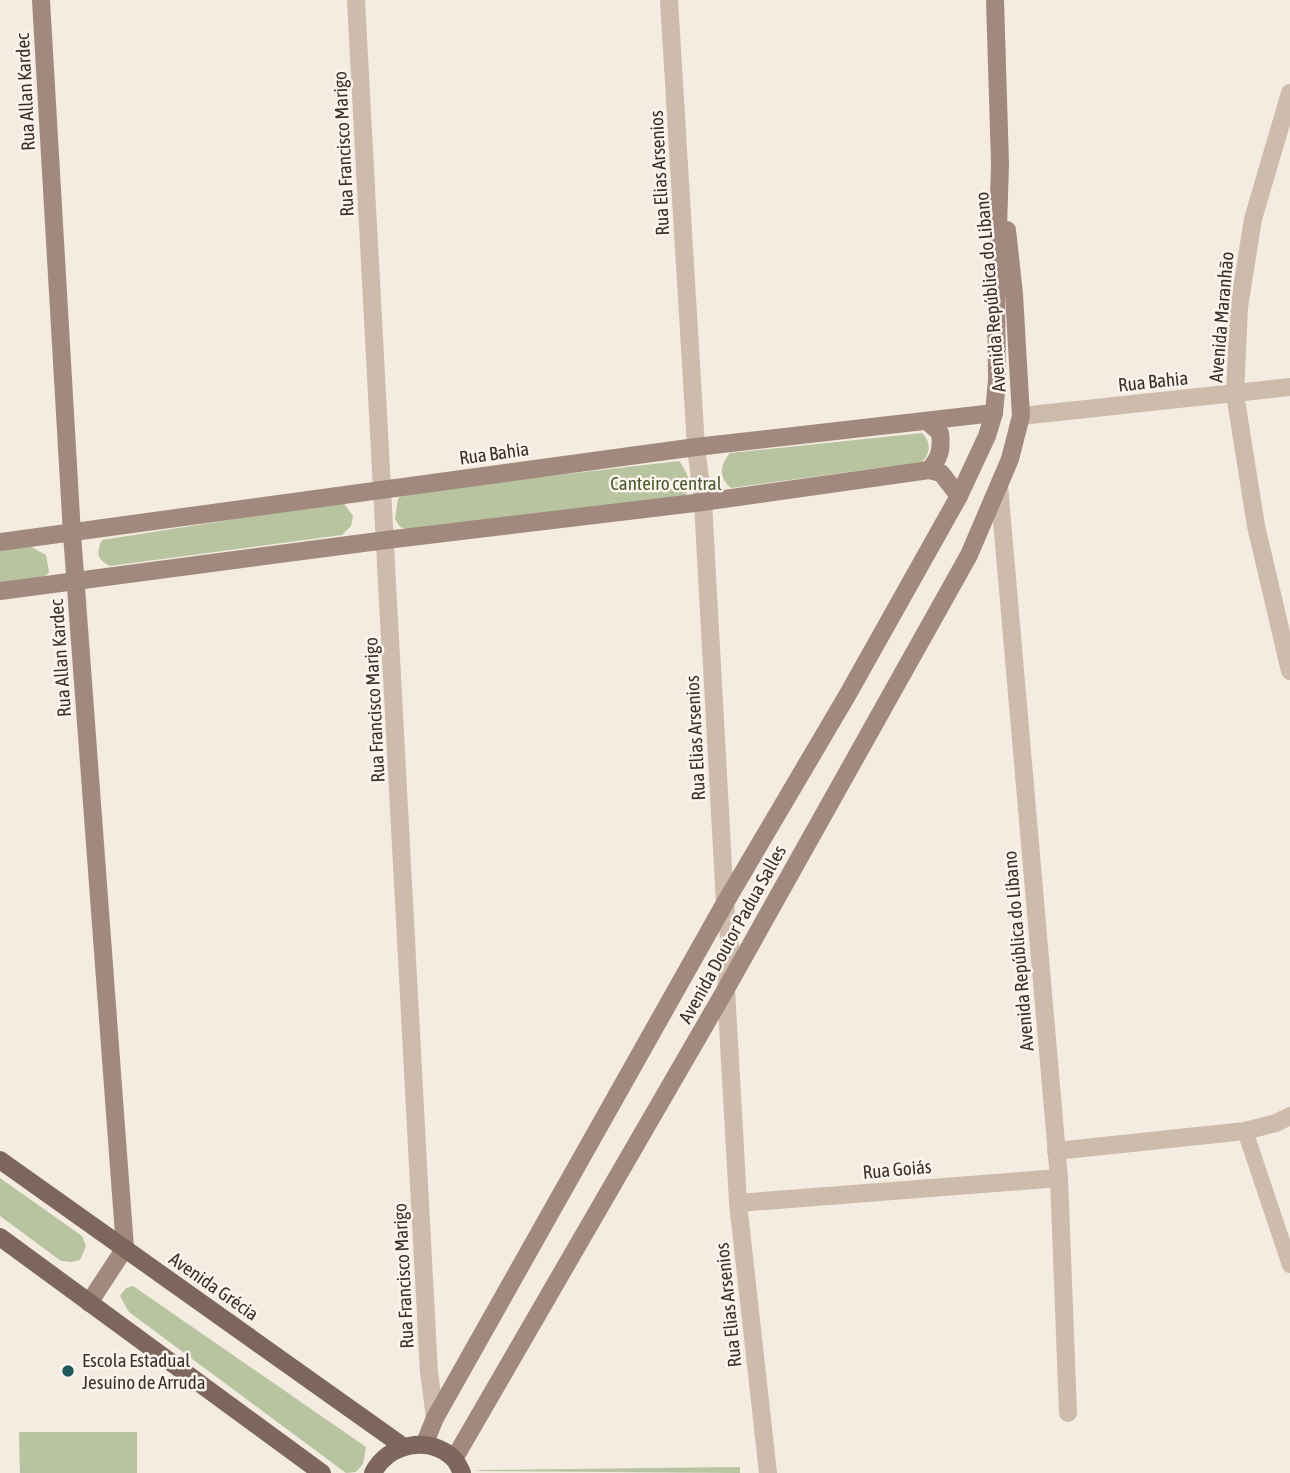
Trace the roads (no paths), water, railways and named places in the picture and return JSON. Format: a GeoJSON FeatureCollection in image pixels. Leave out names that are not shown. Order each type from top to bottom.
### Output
{"type":"FeatureCollection","features":[{"type":"Feature","properties":{"kind":"main road","name":"Avenida Grécia"},"geometry":{"type":"LineString","coordinates":[[0,1160],[404,1447]]}},
{"type":"Feature","properties":{"kind":"main road"},"geometry":{"type":"LineString","coordinates":[[0,1237],[322,1473]]}},
{"type":"Feature","properties":{"kind":"main road"},"geometry":{"type":"LineString","coordinates":[[373,1473],[376,1466],[389,1454],[404,1447],[424,1445],[440,1450],[458,1466]]}},
{"type":"Feature","properties":{"kind":"street","name":"Rua Allan Kardec"},"geometry":{"type":"LineString","coordinates":[[41,0],[72,534],[125,1248]]}},
{"type":"Feature","properties":{"kind":"street","name":"Rua Francisco Marigo"},"geometry":{"type":"LineString","coordinates":[[356,0],[429,1372],[435,1418]]}},
{"type":"Feature","properties":{"kind":"street","name":"Rua Elias Arsenios"},"geometry":{"type":"LineString","coordinates":[[669,0],[696,447],[703,502],[725,903],[730,947],[726,989],[738,1203],[768,1473]]}},
{"type":"Feature","properties":{"kind":"street","name":"Avenida República do Libano"},"geometry":{"type":"LineString","coordinates":[[959,496],[977,460],[994,413],[997,380],[996,293],[1000,164],[995,0]]}},
{"type":"Feature","properties":{"kind":"street","name":"Avenida Maranhão"},"geometry":{"type":"LineString","coordinates":[[1290,93],[1253,219],[1239,307],[1235,394],[1256,526],[1290,671]]}},
{"type":"Feature","properties":{"kind":"street","name":"Avenida República do Libano"},"geometry":{"type":"LineString","coordinates":[[1000,164],[1014,294],[1021,416]]}},
{"type":"Feature","properties":{"kind":"street","name":"Rua Bahia"},"geometry":{"type":"LineString","coordinates":[[1021,416],[1290,387]]}},
{"type":"Feature","properties":{"kind":"street","name":"Rua Bahia"},"geometry":{"type":"LineString","coordinates":[[0,542],[696,447],[994,413]]}},
{"type":"Feature","properties":{"kind":"street","name":"Avenida Doutor Padua Salles"},"geometry":{"type":"LineString","coordinates":[[458,1466],[969,555],[1010,459],[1021,416]]}},
{"type":"Feature","properties":{"kind":"street"},"geometry":{"type":"LineString","coordinates":[[927,421],[940,433],[941,442],[940,458],[929,470]]}},
{"type":"Feature","properties":{"kind":"street"},"geometry":{"type":"LineString","coordinates":[[0,591],[386,540],[703,502],[929,470],[942,473],[959,496]]}},
{"type":"Feature","properties":{"kind":"street","name":"Avenida República do Líbano"},"geometry":{"type":"LineString","coordinates":[[999,486],[1059,1178],[1068,1413]]}},
{"type":"Feature","properties":{"kind":"street","name":"Avenida Doutor Padua Salles"},"geometry":{"type":"LineString","coordinates":[[424,1445],[435,1418],[725,903],[848,694],[959,496]]}},
{"type":"Feature","properties":{"kind":"street"},"geometry":{"type":"LineString","coordinates":[[1056,1151],[1245,1131],[1276,1123],[1290,1116]]}},
{"type":"Feature","properties":{"kind":"street","name":"Rua Goiás"},"geometry":{"type":"LineString","coordinates":[[738,1203],[1059,1178]]}},
{"type":"Feature","properties":{"kind":"street"},"geometry":{"type":"LineString","coordinates":[[89,1303],[125,1248]]}},
{"type":"Feature","properties":{"kind":"lane"},"geometry":{"type":"LineString","coordinates":[[1245,1131],[1290,1265]]}},
{"type":"Feature","properties":{"kind":"place","name":"Escola Estadual Jesuíno de Arruda"},"geometry":{"type":"Point","coordinates":[68,1371]}},
{"type":"Feature","properties":{"kind":"park label","name":"Canteiro central"},"geometry":{"type":"Point","coordinates":[666,483]}}]}
